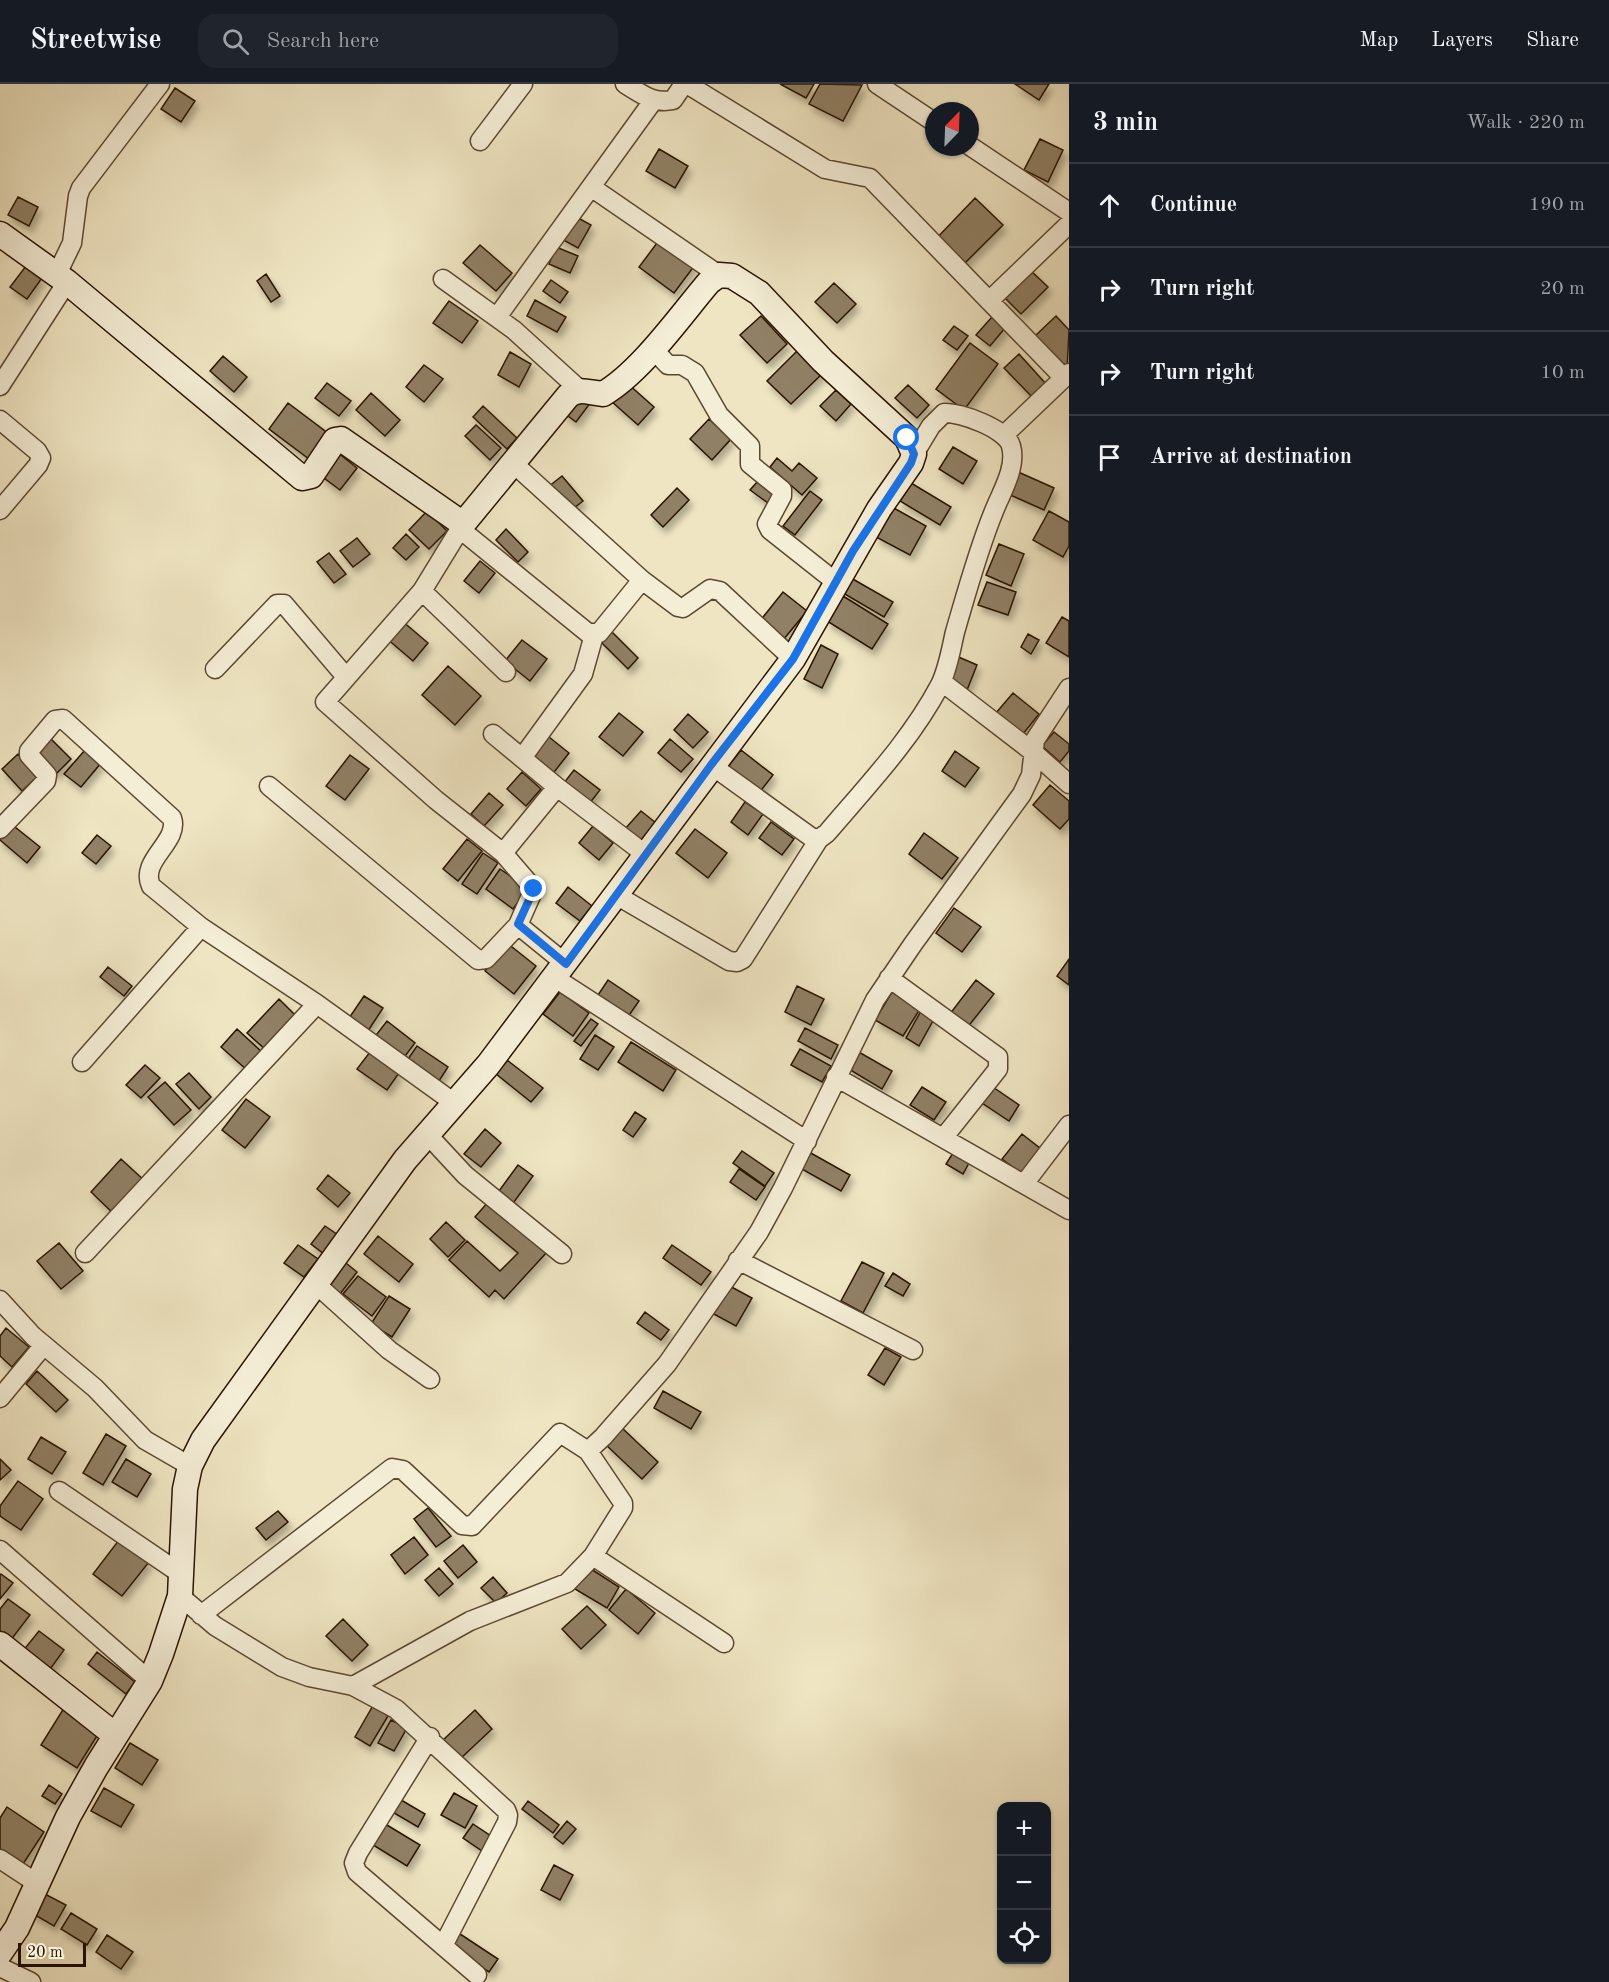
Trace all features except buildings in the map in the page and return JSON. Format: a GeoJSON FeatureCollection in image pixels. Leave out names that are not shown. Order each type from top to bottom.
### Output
{"type":"FeatureCollection","features":[{"type":"Feature","properties":{"kind":"street"},"geometry":{"type":"LineString","coordinates":[[0,386],[62,278],[72,243],[81,188],[160,84]]}},
{"type":"Feature","properties":{"kind":"street"},"geometry":{"type":"LineString","coordinates":[[480,141],[523,84]]}},
{"type":"Feature","properties":{"kind":"street"},"geometry":{"type":"LineString","coordinates":[[626,84],[653,100],[662,102],[673,99],[686,84],[825,169],[870,178],[989,301],[1066,375],[1004,435]]}},
{"type":"Feature","properties":{"kind":"street"},"geometry":{"type":"LineString","coordinates":[[877,84],[925,116]]}},
{"type":"Feature","properties":{"kind":"street"},"geometry":{"type":"LineString","coordinates":[[497,317],[653,100]]}},
{"type":"Feature","properties":{"kind":"street"},"geometry":{"type":"LineString","coordinates":[[979,152],[1069,212]]}},
{"type":"Feature","properties":{"kind":"street"},"geometry":{"type":"LineString","coordinates":[[591,187],[719,275],[732,276],[759,293],[830,368],[907,438],[914,454]]}},
{"type":"Feature","properties":{"kind":"street"},"geometry":{"type":"LineString","coordinates":[[989,301],[1069,224]]}},
{"type":"Feature","properties":{"kind":"street"},"geometry":{"type":"LineString","coordinates":[[0,234],[62,278],[302,478],[311,476],[335,440],[341,439],[462,526],[588,633],[594,635],[599,633],[642,580]]}},
{"type":"Feature","properties":{"kind":"street"},"geometry":{"type":"LineString","coordinates":[[269,786],[478,960],[486,959],[518,924],[534,889],[503,853],[436,800],[326,702],[422,591],[462,526],[568,396],[580,390],[603,394],[614,388],[652,349],[710,282],[719,275]]}},
{"type":"Feature","properties":{"kind":"street"},"geometry":{"type":"LineString","coordinates":[[443,279],[497,317],[580,390]]}},
{"type":"Feature","properties":{"kind":"street"},"geometry":{"type":"LineString","coordinates":[[652,349],[668,365],[681,365],[695,374],[719,415],[750,446],[750,464],[782,490],[782,496],[768,527],[837,583]]}},
{"type":"Feature","properties":{"kind":"street"},"geometry":{"type":"LineString","coordinates":[[0,1953],[17,1928],[68,1817],[150,1681],[169,1634],[180,1585],[182,1507],[190,1466],[216,1419],[317,1285],[373,1203],[453,1102],[488,1065],[711,765],[793,659],[879,508],[911,463],[931,426],[944,413],[966,417],[1004,435],[1011,445],[1010,471],[977,558],[942,682],[896,752],[827,833],[819,839],[743,959],[737,962],[729,961],[616,895]]}},
{"type":"Feature","properties":{"kind":"street"},"geometry":{"type":"LineString","coordinates":[[0,420],[37,451],[41,458],[38,465],[0,510]]}},
{"type":"Feature","properties":{"kind":"street"},"geometry":{"type":"LineString","coordinates":[[514,464],[642,580],[678,607],[683,608],[710,589],[720,591],[793,659]]}},
{"type":"Feature","properties":{"kind":"street"},"geometry":{"type":"LineString","coordinates":[[422,591],[506,672]]}},
{"type":"Feature","properties":{"kind":"street"},"geometry":{"type":"LineString","coordinates":[[215,669],[277,603],[289,608],[346,677]]}},
{"type":"Feature","properties":{"kind":"street"},"geometry":{"type":"LineString","coordinates":[[522,758],[583,674],[594,635]]}},
{"type":"Feature","properties":{"kind":"street"},"geometry":{"type":"LineString","coordinates":[[942,682],[1033,752],[1069,784]]}},
{"type":"Feature","properties":{"kind":"street"},"geometry":{"type":"LineString","coordinates":[[588,1451],[667,1364],[774,1207],[865,1017],[889,978],[1022,794],[1031,775],[1033,752],[1042,728],[1069,688]]}},
{"type":"Feature","properties":{"kind":"street"},"geometry":{"type":"LineString","coordinates":[[0,829],[46,781],[47,776],[29,755],[29,751],[55,720],[63,719],[171,818],[172,830],[147,877],[151,886],[201,927],[317,1004],[453,1102]]}},
{"type":"Feature","properties":{"kind":"street"},"geometry":{"type":"LineString","coordinates":[[494,734],[557,787],[645,854]]}},
{"type":"Feature","properties":{"kind":"street"},"geometry":{"type":"LineString","coordinates":[[711,765],[810,837],[819,839]]}},
{"type":"Feature","properties":{"kind":"street"},"geometry":{"type":"LineString","coordinates":[[503,853],[557,787]]}},
{"type":"Feature","properties":{"kind":"street"},"geometry":{"type":"LineString","coordinates":[[518,924],[560,971],[807,1141]]}},
{"type":"Feature","properties":{"kind":"street"},"geometry":{"type":"LineString","coordinates":[[82,1062],[201,927]]}},
{"type":"Feature","properties":{"kind":"street"},"geometry":{"type":"LineString","coordinates":[[889,978],[998,1057],[998,1069],[944,1137]]}},
{"type":"Feature","properties":{"kind":"street"},"geometry":{"type":"LineString","coordinates":[[85,1253],[317,1004]]}},
{"type":"Feature","properties":{"kind":"street"},"geometry":{"type":"LineString","coordinates":[[836,1077],[1069,1210]]}},
{"type":"Feature","properties":{"kind":"street"},"geometry":{"type":"LineString","coordinates":[[1023,1185],[1069,1125]]}},
{"type":"Feature","properties":{"kind":"street"},"geometry":{"type":"LineString","coordinates":[[427,1134],[465,1175],[562,1254]]}},
{"type":"Feature","properties":{"kind":"street"},"geometry":{"type":"LineString","coordinates":[[738,1260],[913,1350]]}},
{"type":"Feature","properties":{"kind":"street"},"geometry":{"type":"LineString","coordinates":[[317,1285],[389,1350],[430,1379]]}},
{"type":"Feature","properties":{"kind":"street"},"geometry":{"type":"LineString","coordinates":[[0,1300],[44,1345],[94,1388],[145,1440],[190,1466]]}},
{"type":"Feature","properties":{"kind":"street"},"geometry":{"type":"LineString","coordinates":[[0,1398],[44,1345]]}},
{"type":"Feature","properties":{"kind":"street"},"geometry":{"type":"LineString","coordinates":[[201,1615],[392,1468],[403,1470],[462,1524],[472,1526],[560,1433],[588,1451],[623,1503],[623,1508],[593,1556],[567,1583],[470,1621],[353,1686]]}},
{"type":"Feature","properties":{"kind":"street"},"geometry":{"type":"LineString","coordinates":[[59,1491],[180,1585],[201,1615],[241,1644],[282,1667],[309,1677],[353,1686],[396,1709],[430,1737],[470,1779],[506,1810],[508,1815],[443,1946]]}},
{"type":"Feature","properties":{"kind":"street"},"geometry":{"type":"LineString","coordinates":[[0,1550],[150,1681]]}},
{"type":"Feature","properties":{"kind":"street"},"geometry":{"type":"LineString","coordinates":[[593,1556],[724,1643]]}},
{"type":"Feature","properties":{"kind":"street"},"geometry":{"type":"LineString","coordinates":[[0,1644],[115,1736]]}},
{"type":"Feature","properties":{"kind":"street"},"geometry":{"type":"LineString","coordinates":[[430,1737],[354,1863],[357,1872],[477,1975]]}},
{"type":"Feature","properties":{"kind":"street"},"geometry":{"type":"LineString","coordinates":[[0,1859],[38,1884]]}},
{"type":"Feature","properties":{"kind":"street"},"geometry":{"type":"LineString","coordinates":[[0,1967],[31,1982]]}},
{"type":"Feature","properties":{"kind":"route"},"geometry":{"type":"LineString","coordinates":[[534,889],[535,892],[518,920],[518,924],[566,964],[711,765],[793,659],[853,551],[879,508],[911,463],[914,454],[912,444],[907,438]]}}]}
